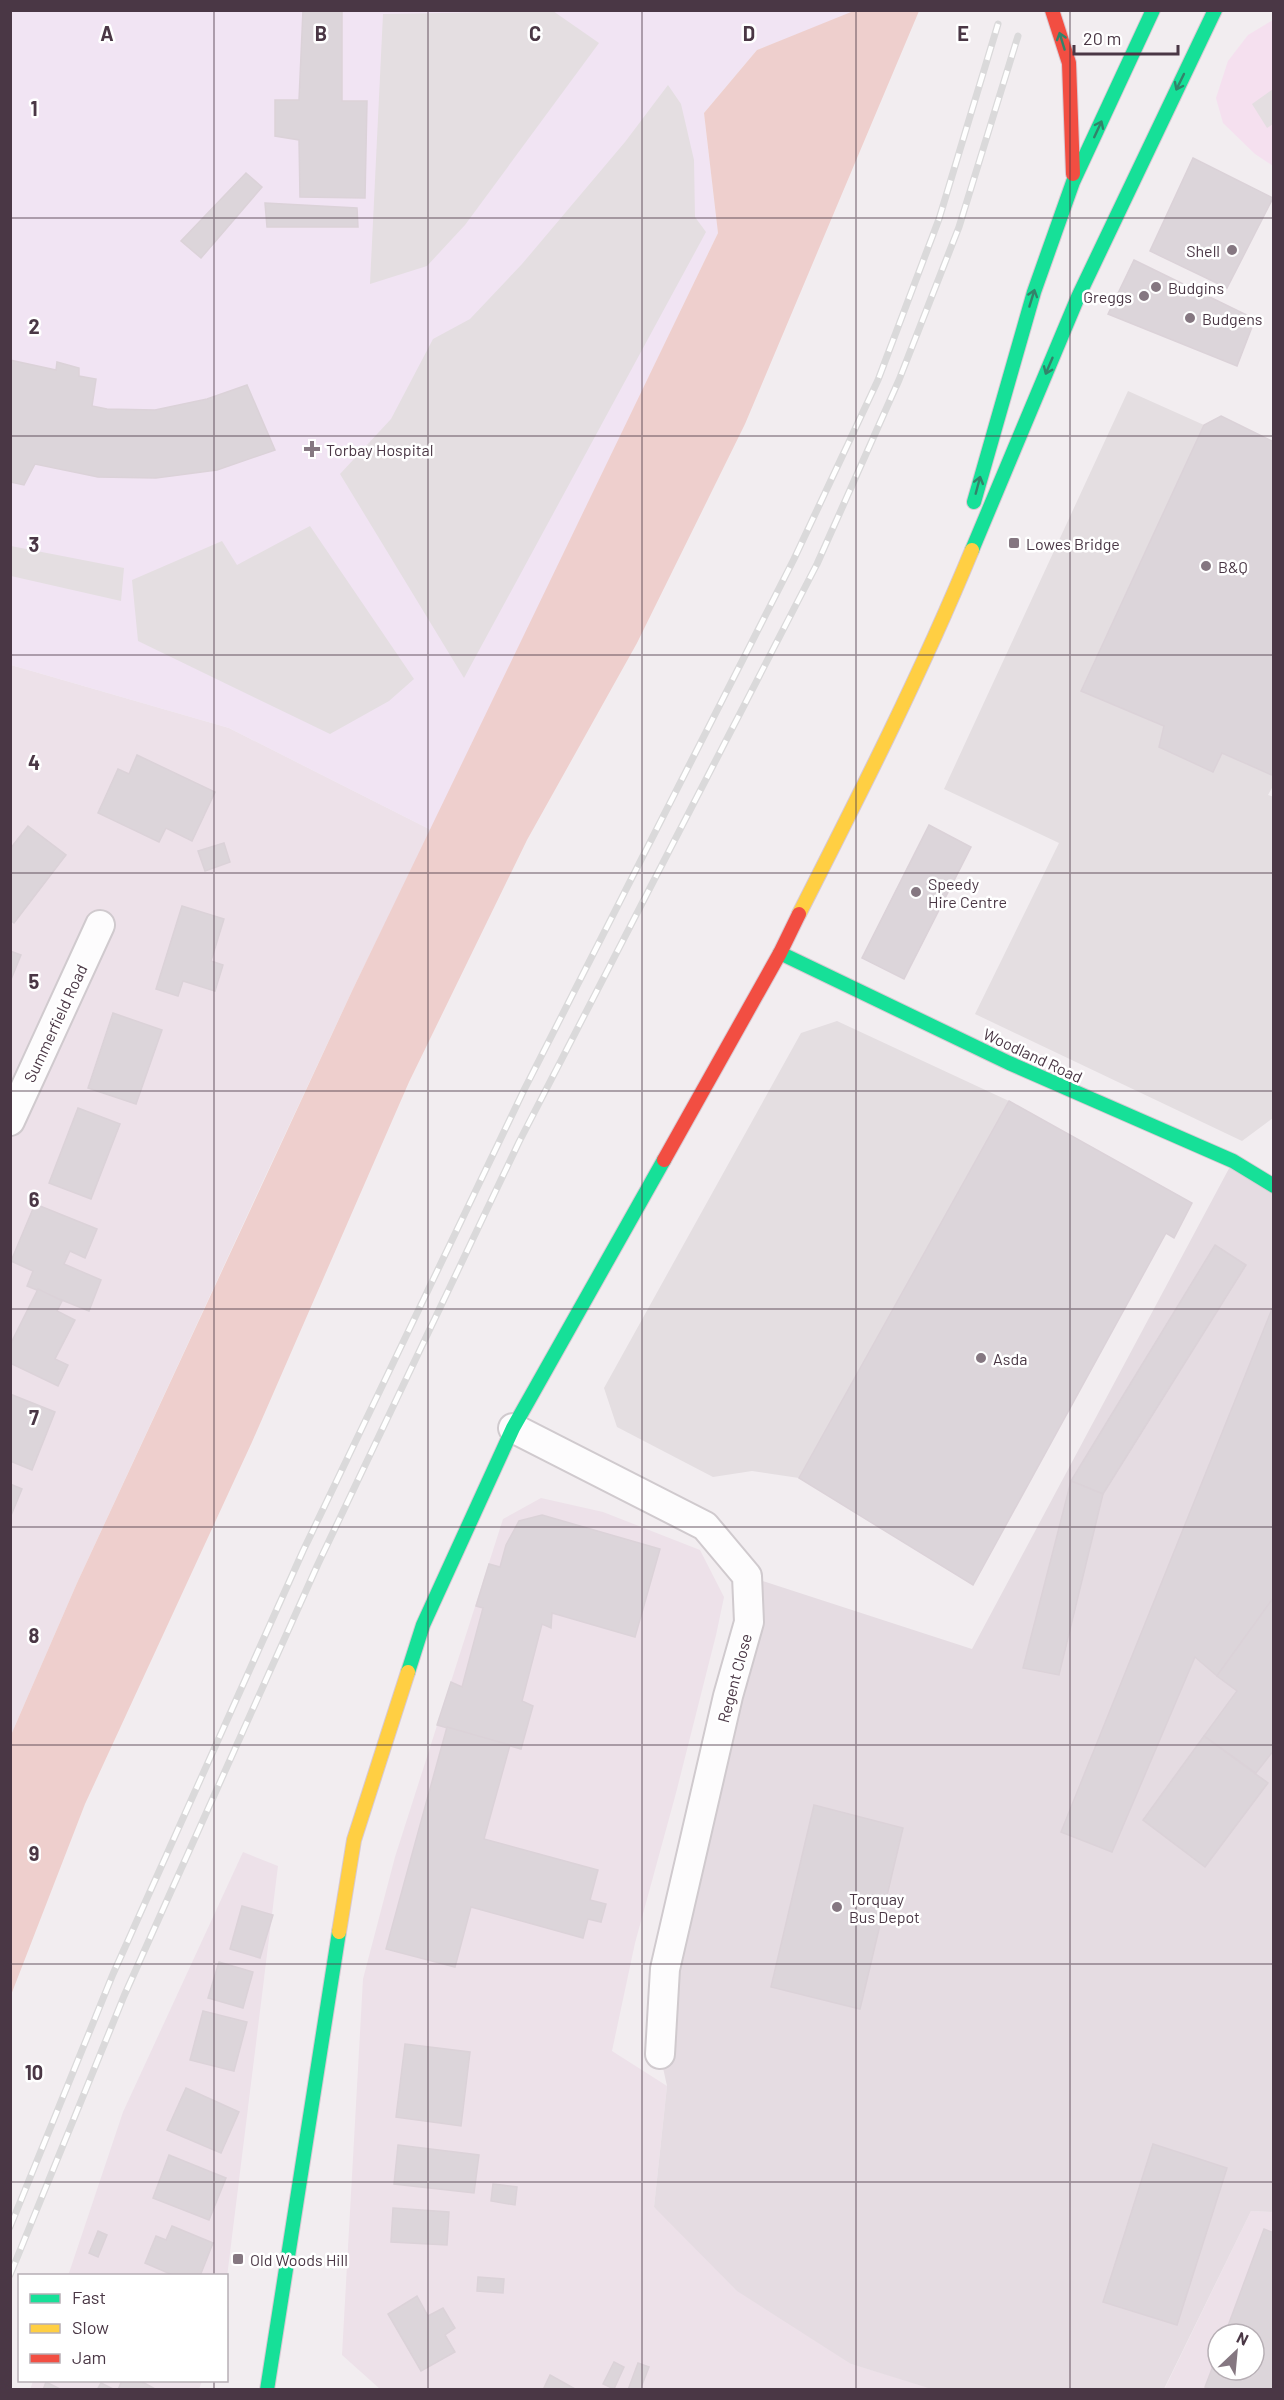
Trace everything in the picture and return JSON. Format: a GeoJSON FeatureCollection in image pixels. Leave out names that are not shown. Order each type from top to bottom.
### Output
{"type":"FeatureCollection","features":[{"type":"Feature","properties":{"kind":"main road"},"geometry":{"type":"LineString","coordinates":[[1052,10],[1069,63],[1073,182]]}},
{"type":"Feature","properties":{"kind":"main road"},"geometry":{"type":"LineString","coordinates":[[942,623],[997,415],[1034,292],[1073,182],[1153,10]]}},
{"type":"Feature","properties":{"kind":"main road"},"geometry":{"type":"LineString","coordinates":[[267,2390],[354,1840],[423,1625],[513,1428],[780,953],[893,728],[942,623],[1078,297],[1215,10]]}},
{"type":"Feature","properties":{"kind":"main road","name":"Woodland Road"},"geometry":{"type":"LineString","coordinates":[[780,953],[1010,1063],[1233,1161],[1274,1186]]}},
{"type":"Feature","properties":{"kind":"street","name":"Summerfield Road"},"geometry":{"type":"LineString","coordinates":[[10,1121],[100,925]]}},
{"type":"Feature","properties":{"kind":"street","name":"Regent Close"},"geometry":{"type":"LineString","coordinates":[[513,1428],[705,1526],[747,1576],[749,1622],[728,1696],[665,1969],[660,2054]]}},
{"type":"Feature","properties":{"kind":"shaded area"},"geometry":{"type":"Polygon","coordinates":[[[856,10],[919,11],[745,424],[637,643],[527,840],[409,1082],[252,1442],[85,1804],[11,1995],[11,1735],[77,1583],[352,991],[718,233],[704,113],[757,50],[856,10]]]}},
{"type":"Feature","properties":{"kind":"shaded area","name":"Torbay Hospital"},"geometry":{"type":"Polygon","coordinates":[[[10,11],[856,11],[757,50],[704,113],[718,233],[431,830],[229,728],[11,665],[10,11]]]}},
{"type":"Feature","properties":{"kind":"shaded area"},"geometry":{"type":"Polygon","coordinates":[[[553,11],[599,43],[465,225],[427,266],[370,284],[383,14],[553,11]]]}},
{"type":"Feature","properties":{"kind":"shaded area"},"geometry":{"type":"Polygon","coordinates":[[[1273,20],[1273,166],[1255,154],[1223,123],[1216,98],[1228,61],[1248,35],[1273,20]]]}},
{"type":"Feature","properties":{"kind":"shaded area"},"geometry":{"type":"Polygon","coordinates":[[[668,85],[681,104],[694,160],[695,217],[706,232],[464,678],[340,474],[391,419],[433,339],[470,319],[522,264],[625,142],[668,85]]]}},
{"type":"Feature","properties":{"kind":"shaded area"},"geometry":{"type":"Polygon","coordinates":[[[1273,89],[1273,124],[1267,128],[1252,104],[1273,89]]]}},
{"type":"Feature","properties":{"kind":"shaded area"},"geometry":{"type":"Polygon","coordinates":[[[1128,391],[1204,425],[1081,690],[1164,726],[1159,747],[1213,772],[1222,753],[1273,776],[1273,786],[1268,795],[1274,797],[1273,1118],[1242,1141],[975,1014],[1059,843],[944,789],[1128,391]]]}},
{"type":"Feature","properties":{"kind":"shaded area"},"geometry":{"type":"Polygon","coordinates":[[[310,526],[414,679],[389,701],[330,734],[138,641],[132,580],[222,541],[237,565],[310,526]]]}},
{"type":"Feature","properties":{"kind":"shaded area"},"geometry":{"type":"Polygon","coordinates":[[[11,546],[124,568],[121,601],[11,576],[11,546]]]}},
{"type":"Feature","properties":{"kind":"shaded area"},"geometry":{"type":"Polygon","coordinates":[[[11,665],[229,728],[431,830],[264,1179],[77,1583],[11,1735],[11,665]]]}},
{"type":"Feature","properties":{"kind":"shaded area"},"geometry":{"type":"Polygon","coordinates":[[[837,1021],[1009,1101],[799,1478],[752,1471],[713,1477],[617,1427],[604,1388],[801,1033],[837,1021]]]}},
{"type":"Feature","properties":{"kind":"shaded area"},"geometry":{"type":"Polygon","coordinates":[[[1233,1161],[1274,1186],[1273,2212],[1251,2211],[1164,2389],[935,2390],[851,2364],[737,2291],[654,2207],[667,2086],[660,2054],[747,1576],[972,1649],[1233,1161]]]}},
{"type":"Feature","properties":{"kind":"shaded area"},"geometry":{"type":"Polygon","coordinates":[[[541,1498],[603,1512],[700,1550],[724,1597],[676,1793],[635,1943],[612,2051],[667,2086],[654,2207],[851,2364],[935,2389],[380,2389],[342,2355],[363,1979],[395,1857],[503,1519],[541,1498]]]}},
{"type":"Feature","properties":{"kind":"shaded area"},"geometry":{"type":"Polygon","coordinates":[[[243,1852],[278,1866],[227,2274],[69,2274],[123,2112],[243,1852]]]}},
{"type":"Feature","properties":{"kind":"shaded area"},"geometry":{"type":"Polygon","coordinates":[[[1251,2211],[1273,2212],[1273,2389],[1164,2390],[1251,2211]]]}},
{"type":"Feature","properties":{"kind":"shaded area"},"geometry":{"type":"Polygon","coordinates":[[[33,2382],[202,2382],[199,2389],[30,2390],[33,2382]]]}},
{"type":"Feature","properties":{"kind":"building"},"geometry":{"type":"Polygon","coordinates":[[[303,10],[342,10],[342,101],[367,101],[365,198],[300,197],[299,140],[275,136],[275,100],[299,100],[303,10]]]}},
{"type":"Feature","properties":{"kind":"building"},"geometry":{"type":"Polygon","coordinates":[[[1193,158],[1273,198],[1227,288],[1150,251],[1193,158]]]}},
{"type":"Feature","properties":{"kind":"building"},"geometry":{"type":"Polygon","coordinates":[[[246,173],[262,187],[201,258],[181,241],[246,173]]]}},
{"type":"Feature","properties":{"kind":"building"},"geometry":{"type":"Polygon","coordinates":[[[265,203],[357,208],[358,227],[267,227],[265,203]]]}},
{"type":"Feature","properties":{"kind":"building","name":"Budgins"},"geometry":{"type":"Polygon","coordinates":[[[1134,260],[1255,319],[1237,366],[1108,314],[1134,260]]]}},
{"type":"Feature","properties":{"kind":"building"},"geometry":{"type":"Polygon","coordinates":[[[10,360],[56,370],[57,362],[79,368],[79,376],[96,379],[92,406],[107,409],[155,410],[207,399],[247,385],[275,450],[217,470],[156,478],[98,477],[35,464],[24,485],[10,482],[10,360]]]}},
{"type":"Feature","properties":{"kind":"building","name":"B&Q"},"geometry":{"type":"Polygon","coordinates":[[[1221,416],[1274,442],[1274,776],[1222,753],[1213,772],[1159,747],[1164,726],[1081,691],[1204,425],[1221,416]]]}},
{"type":"Feature","properties":{"kind":"building"},"geometry":{"type":"Polygon","coordinates":[[[137,755],[215,792],[192,841],[166,828],[159,842],[98,813],[118,769],[129,774],[137,755]]]}},
{"type":"Feature","properties":{"kind":"building"},"geometry":{"type":"Polygon","coordinates":[[[929,825],[971,847],[904,979],[862,958],[929,825]]]}},
{"type":"Feature","properties":{"kind":"building"},"geometry":{"type":"Polygon","coordinates":[[[28,826],[66,855],[14,923],[10,920],[10,849],[28,826]]]}},
{"type":"Feature","properties":{"kind":"building"},"geometry":{"type":"Polygon","coordinates":[[[224,843],[230,862],[205,871],[198,851],[224,843]]]}},
{"type":"Feature","properties":{"kind":"building"},"geometry":{"type":"Polygon","coordinates":[[[182,906],[224,919],[211,961],[223,965],[215,991],[183,981],[178,996],[156,989],[182,906]]]}},
{"type":"Feature","properties":{"kind":"building"},"geometry":{"type":"Polygon","coordinates":[[[10,951],[21,955],[10,982],[10,951]]]}},
{"type":"Feature","properties":{"kind":"building"},"geometry":{"type":"Polygon","coordinates":[[[113,1013],[162,1030],[136,1104],[88,1088],[113,1013]]]}},
{"type":"Feature","properties":{"kind":"building","name":"Asda"},"geometry":{"type":"Polygon","coordinates":[[[1009,1101],[1192,1203],[1174,1238],[1166,1233],[973,1585],[799,1478],[1009,1101]]]}},
{"type":"Feature","properties":{"kind":"building"},"geometry":{"type":"Polygon","coordinates":[[[78,1108],[120,1124],[91,1199],[49,1183],[78,1108]]]}},
{"type":"Feature","properties":{"kind":"building"},"geometry":{"type":"Polygon","coordinates":[[[35,1204],[97,1229],[85,1258],[70,1251],[64,1264],[101,1280],[89,1311],[27,1286],[33,1271],[11,1261],[35,1204]]]}},
{"type":"Feature","properties":{"kind":"building"},"geometry":{"type":"Polygon","coordinates":[[[1215,1245],[1246,1265],[1103,1494],[1071,1481],[1215,1245]]]}},
{"type":"Feature","properties":{"kind":"building"},"geometry":{"type":"Polygon","coordinates":[[[38,1289],[62,1301],[57,1311],[75,1320],[55,1359],[68,1365],[58,1386],[10,1363],[10,1345],[38,1289]]]}},
{"type":"Feature","properties":{"kind":"building"},"geometry":{"type":"Polygon","coordinates":[[[1274,1304],[1274,1597],[1217,1676],[1195,1657],[1112,1852],[1061,1832],[1274,1304]]]}},
{"type":"Feature","properties":{"kind":"building"},"geometry":{"type":"Polygon","coordinates":[[[10,1394],[55,1412],[32,1470],[10,1461],[10,1394]]]}},
{"type":"Feature","properties":{"kind":"building"},"geometry":{"type":"Polygon","coordinates":[[[1071,1481],[1103,1494],[1059,1675],[1023,1668],[1071,1481]]]}},
{"type":"Feature","properties":{"kind":"building"},"geometry":{"type":"Polygon","coordinates":[[[10,1484],[22,1489],[10,1518],[10,1484]]]}},
{"type":"Feature","properties":{"kind":"building"},"geometry":{"type":"Polygon","coordinates":[[[542,1515],[660,1549],[635,1637],[552,1613],[551,1628],[542,1624],[522,1701],[533,1706],[521,1749],[437,1725],[451,1682],[462,1687],[483,1608],[476,1606],[489,1564],[500,1567],[506,1545],[519,1521],[542,1515]]]}},
{"type":"Feature","properties":{"kind":"building"},"geometry":{"type":"Polygon","coordinates":[[[1274,1597],[1274,1750],[1256,1773],[1204,1736],[1237,1691],[1217,1676],[1274,1597]]]}},
{"type":"Feature","properties":{"kind":"building"},"geometry":{"type":"Polygon","coordinates":[[[447,1727],[510,1745],[484,1839],[598,1870],[590,1900],[606,1904],[601,1922],[588,1919],[583,1938],[471,1907],[455,1967],[386,1949],[447,1727]]]}},
{"type":"Feature","properties":{"kind":"building"},"geometry":{"type":"Polygon","coordinates":[[[1204,1736],[1268,1783],[1205,1867],[1143,1820],[1204,1736]]]}},
{"type":"Feature","properties":{"kind":"building","name":"Torquay Bus Depot"},"geometry":{"type":"Polygon","coordinates":[[[814,1805],[903,1828],[860,2009],[771,1987],[814,1805]]]}},
{"type":"Feature","properties":{"kind":"building"},"geometry":{"type":"Polygon","coordinates":[[[242,1906],[273,1915],[260,1958],[230,1949],[242,1906]]]}},
{"type":"Feature","properties":{"kind":"building"},"geometry":{"type":"Polygon","coordinates":[[[219,1962],[253,1972],[243,2008],[208,1998],[219,1962]]]}},
{"type":"Feature","properties":{"kind":"building"},"geometry":{"type":"Polygon","coordinates":[[[203,2011],[247,2022],[234,2071],[190,2060],[203,2011]]]}},
{"type":"Feature","properties":{"kind":"building"},"geometry":{"type":"Polygon","coordinates":[[[405,2044],[470,2052],[461,2126],[396,2117],[405,2044]]]}},
{"type":"Feature","properties":{"kind":"building"},"geometry":{"type":"Polygon","coordinates":[[[186,2088],[239,2112],[221,2153],[167,2130],[186,2088]]]}},
{"type":"Feature","properties":{"kind":"building"},"geometry":{"type":"Polygon","coordinates":[[[1153,2144],[1227,2168],[1177,2325],[1103,2302],[1153,2144]]]}},
{"type":"Feature","properties":{"kind":"building"},"geometry":{"type":"Polygon","coordinates":[[[398,2145],[479,2155],[474,2193],[394,2184],[398,2145]]]}},
{"type":"Feature","properties":{"kind":"building"},"geometry":{"type":"Polygon","coordinates":[[[169,2155],[226,2178],[209,2220],[153,2198],[169,2155]]]}},
{"type":"Feature","properties":{"kind":"building"},"geometry":{"type":"Polygon","coordinates":[[[493,2184],[517,2187],[515,2205],[491,2201],[493,2184]]]}},
{"type":"Feature","properties":{"kind":"building"},"geometry":{"type":"Polygon","coordinates":[[[393,2208],[449,2212],[447,2245],[391,2242],[393,2208]]]}},
{"type":"Feature","properties":{"kind":"building"},"geometry":{"type":"Polygon","coordinates":[[[172,2226],[213,2243],[201,2274],[170,2274],[145,2263],[156,2236],[166,2240],[172,2226]]]}},
{"type":"Feature","properties":{"kind":"building"},"geometry":{"type":"Polygon","coordinates":[[[1264,2229],[1274,2233],[1274,2390],[1212,2390],[1205,2387],[1207,2382],[1266,2382],[1266,2322],[1229,2322],[1264,2229]]]}},
{"type":"Feature","properties":{"kind":"building"},"geometry":{"type":"Polygon","coordinates":[[[98,2231],[107,2235],[98,2257],[89,2253],[98,2231]]]}},
{"type":"Feature","properties":{"kind":"building"},"geometry":{"type":"Polygon","coordinates":[[[478,2277],[504,2279],[503,2293],[477,2291],[478,2277]]]}},
{"type":"Feature","properties":{"kind":"building"},"geometry":{"type":"Polygon","coordinates":[[[417,2296],[428,2316],[443,2308],[455,2328],[445,2335],[455,2352],[421,2371],[388,2314],[417,2296]]]}},
{"type":"Feature","properties":{"kind":"building"},"geometry":{"type":"Polygon","coordinates":[[[614,2362],[624,2367],[614,2389],[603,2384],[614,2362]]]}},
{"type":"Feature","properties":{"kind":"building"},"geometry":{"type":"Polygon","coordinates":[[[638,2363],[649,2367],[640,2390],[628,2390],[638,2363]]]}},
{"type":"Feature","properties":{"kind":"building"},"geometry":{"type":"Polygon","coordinates":[[[550,2375],[577,2390],[543,2390],[550,2375]]]}},
{"type":"Feature","properties":{"kind":"building"},"geometry":{"type":"Polygon","coordinates":[[[46,2382],[62,2390],[43,2390],[46,2382]]]}},
{"type":"Feature","properties":{"kind":"building"},"geometry":{"type":"Polygon","coordinates":[[[121,2382],[143,2382],[157,2390],[118,2390],[121,2382]]]}},
{"type":"Feature","properties":{"kind":"building"},"geometry":{"type":"Polygon","coordinates":[[[101,2383],[115,2390],[97,2390],[101,2383]]]}},
{"type":"Feature","properties":{"kind":"railway"},"geometry":{"type":"LineString","coordinates":[[10,2227],[113,1974],[303,1551],[523,1092],[794,559],[878,380],[939,219],[998,24]]}},
{"type":"Feature","properties":{"kind":"railway"},"geometry":{"type":"LineString","coordinates":[[10,2275],[124,1996],[318,1564],[519,1142],[817,564],[899,380],[959,227],[1018,36]]}},
{"type":"Feature","properties":{"kind":"traffic: fast"},"geometry":{"type":"LineString","coordinates":[[974,502],[1034,292],[1073,182],[1153,10]]}},
{"type":"Feature","properties":{"kind":"traffic: fast"},"geometry":{"type":"LineString","coordinates":[[972,550],[1078,297],[1215,10]]}},
{"type":"Feature","properties":{"kind":"traffic: fast"},"geometry":{"type":"LineString","coordinates":[[780,953],[1009,1063],[1233,1161],[1274,1186]]}},
{"type":"Feature","properties":{"kind":"traffic: fast"},"geometry":{"type":"LineString","coordinates":[[408,1672],[423,1625],[513,1428],[664,1160]]}},
{"type":"Feature","properties":{"kind":"traffic: fast"},"geometry":{"type":"LineString","coordinates":[[267,2390],[339,1932]]}},
{"type":"Feature","properties":{"kind":"traffic: slow"},"geometry":{"type":"LineString","coordinates":[[799,914],[911,688],[972,550]]}},
{"type":"Feature","properties":{"kind":"traffic: slow"},"geometry":{"type":"LineString","coordinates":[[339,1932],[354,1840],[408,1672]]}},
{"type":"Feature","properties":{"kind":"traffic: jam"},"geometry":{"type":"LineString","coordinates":[[1052,10],[1069,63],[1073,174]]}},
{"type":"Feature","properties":{"kind":"traffic: jam"},"geometry":{"type":"LineString","coordinates":[[664,1160],[780,953],[799,914]]}},
{"type":"Feature","properties":{"kind":"place","name":"Shell"},"geometry":{"type":"Point","coordinates":[1232,250]}},
{"type":"Feature","properties":{"kind":"place","name":"Budgins"},"geometry":{"type":"Point","coordinates":[1156,287]}},
{"type":"Feature","properties":{"kind":"place","name":"Greggs"},"geometry":{"type":"Point","coordinates":[1144,296]}},
{"type":"Feature","properties":{"kind":"place","name":"Budgens"},"geometry":{"type":"Point","coordinates":[1190,318]}},
{"type":"Feature","properties":{"kind":"place","name":"Torbay Hospital"},"geometry":{"type":"Point","coordinates":[312,449]}},
{"type":"Feature","properties":{"kind":"place","name":"Lowes Bridge"},"geometry":{"type":"Point","coordinates":[1014,543]}},
{"type":"Feature","properties":{"kind":"place","name":"B&Q"},"geometry":{"type":"Point","coordinates":[1206,566]}},
{"type":"Feature","properties":{"kind":"place","name":"Speedy Hire Centre"},"geometry":{"type":"Point","coordinates":[916,892]}},
{"type":"Feature","properties":{"kind":"place","name":"Asda"},"geometry":{"type":"Point","coordinates":[981,1358]}},
{"type":"Feature","properties":{"kind":"place","name":"Torquay Bus Depot"},"geometry":{"type":"Point","coordinates":[837,1907]}},
{"type":"Feature","properties":{"kind":"place","name":"Old Woods Hill"},"geometry":{"type":"Point","coordinates":[238,2259]}}]}
